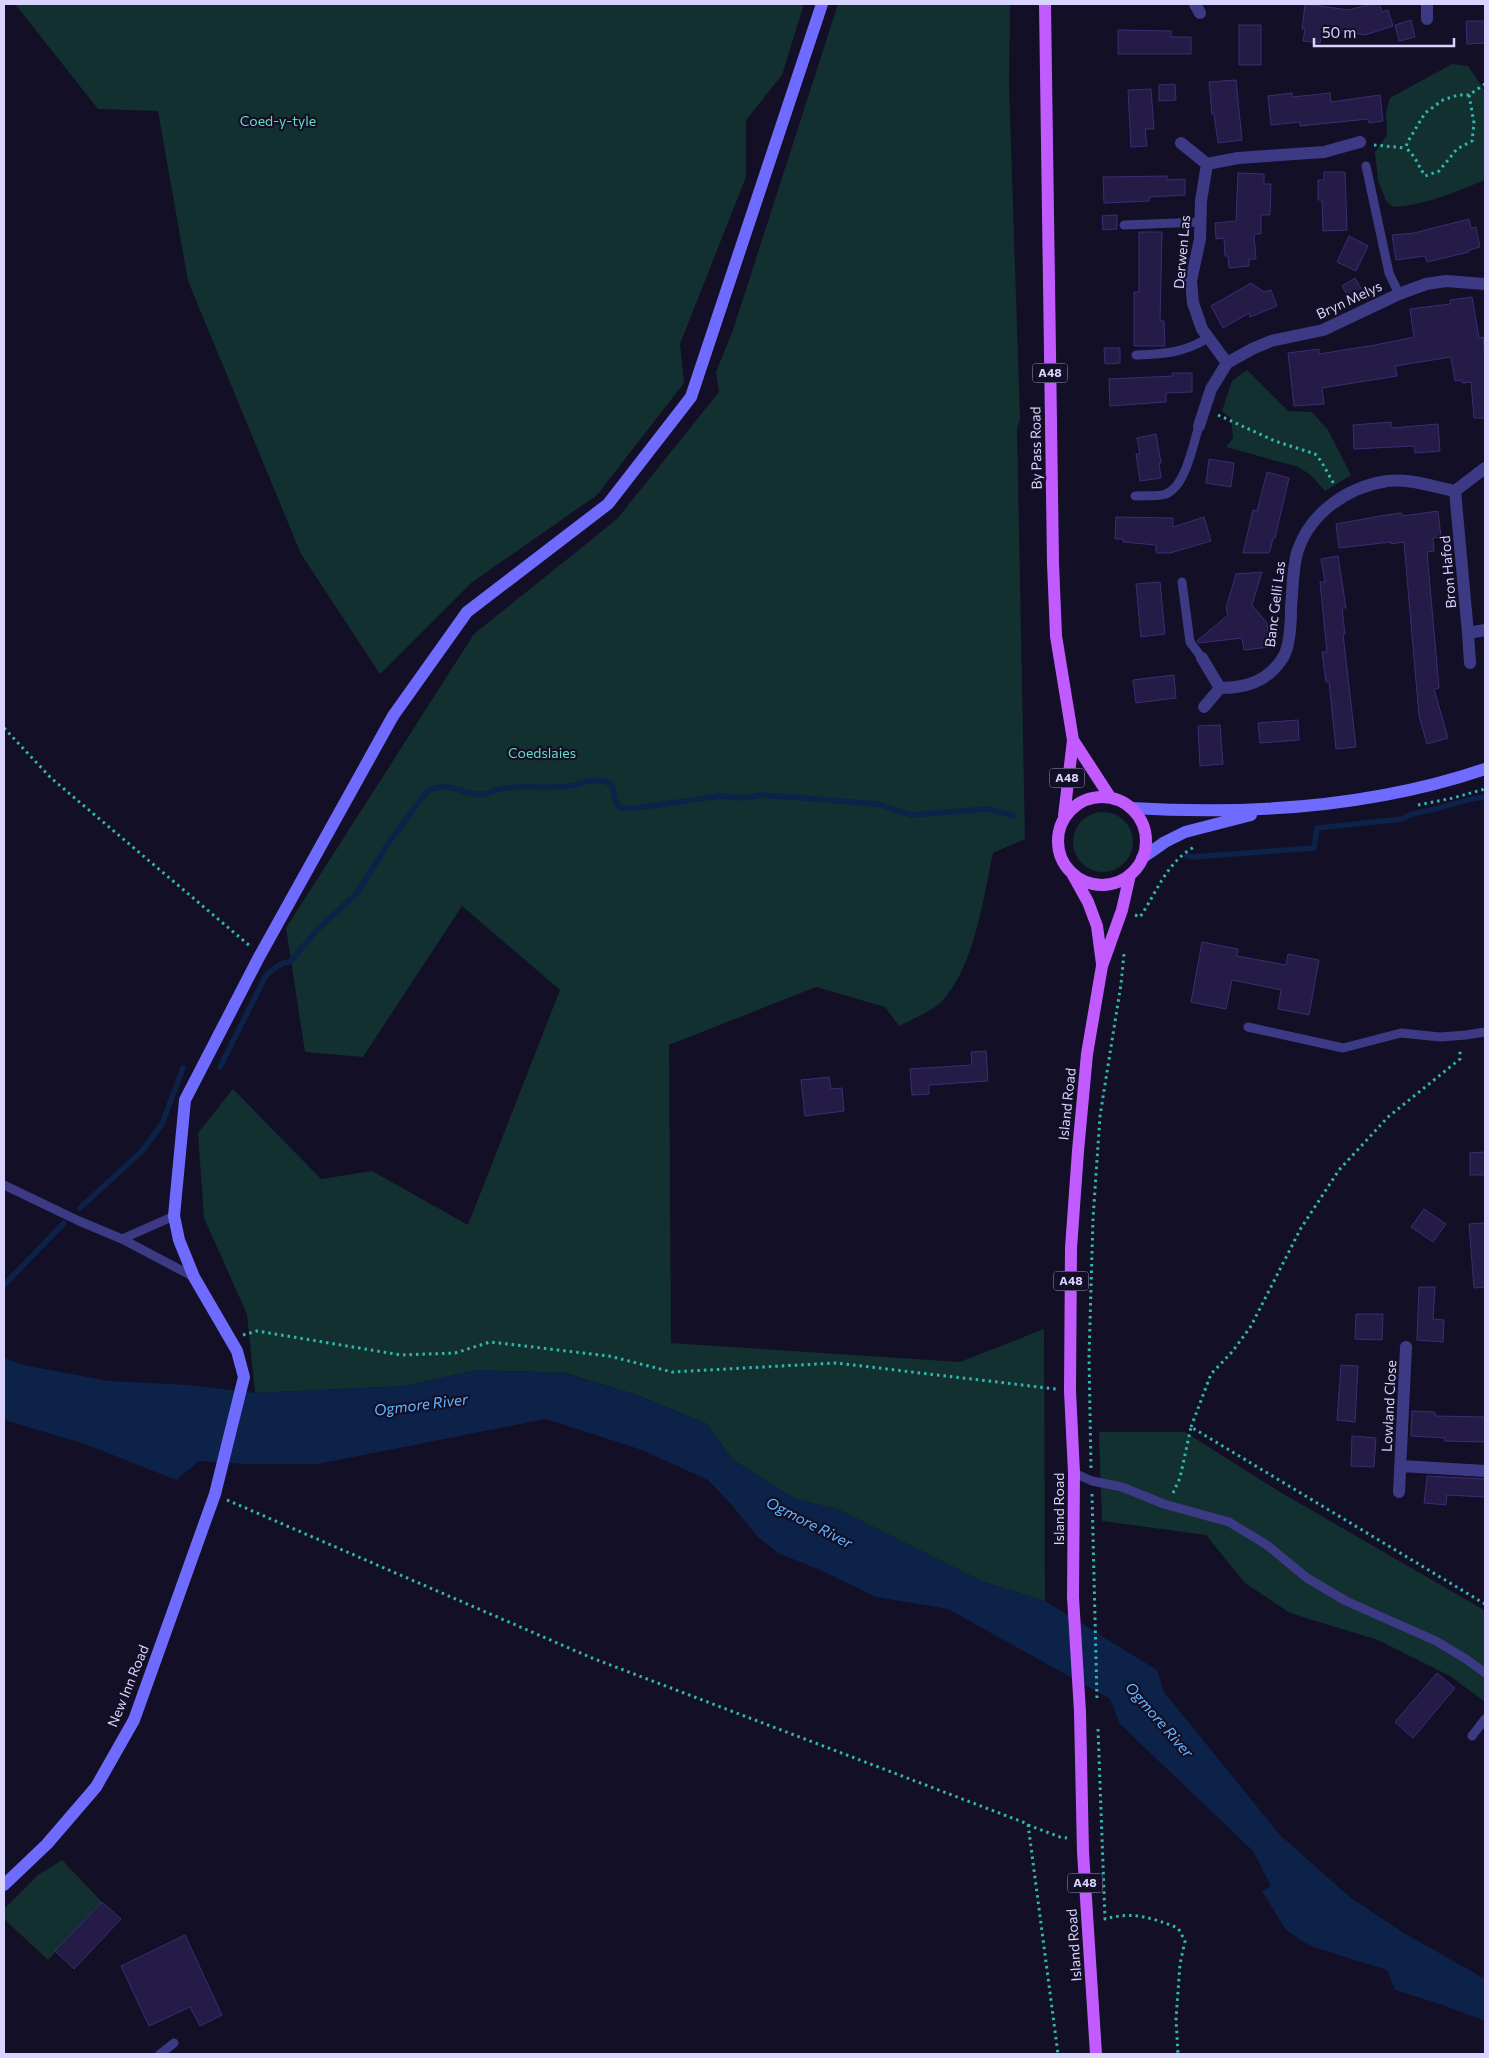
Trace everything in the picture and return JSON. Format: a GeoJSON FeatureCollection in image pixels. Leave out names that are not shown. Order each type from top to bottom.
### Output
{"type":"FeatureCollection","features":[{"type":"Feature","properties":{"kind":"main road","name":"By Pass Road"},"geometry":{"type":"LineString","coordinates":[[1045,4],[1053,563],[1056,636],[1073,740],[1064,816]]}},
{"type":"Feature","properties":{"kind":"main road","name":"By Pass Road"},"geometry":{"type":"LineString","coordinates":[[1073,740],[1110,798]]}},
{"type":"Feature","properties":{"kind":"main road"},"geometry":{"type":"LineString","coordinates":[[1098,797],[1110,798],[1119,800],[1131,808],[1143,826],[1145,848],[1142,858],[1130,874],[1120,881],[1096,884],[1084,881],[1073,875],[1065,865],[1059,853],[1060,827],[1064,816],[1074,806],[1085,800],[1098,797]]}},
{"type":"Feature","properties":{"kind":"main road","name":"Island Road"},"geometry":{"type":"LineString","coordinates":[[1096,2054],[1083,1840],[1080,1712],[1073,1597],[1074,1472],[1070,1391],[1071,1248],[1087,1054],[1102,966],[1122,910],[1130,874]]}},
{"type":"Feature","properties":{"kind":"main road","name":"Island Road"},"geometry":{"type":"LineString","coordinates":[[1073,875],[1088,902],[1097,926],[1102,966]]}},
{"type":"Feature","properties":{"kind":"street"},"geometry":{"type":"LineString","coordinates":[[231,1338],[194,1277],[179,1240],[174,1216],[185,1100],[259,957],[393,716],[467,612],[608,504],[692,396],[822,4]]}},
{"type":"Feature","properties":{"kind":"street"},"geometry":{"type":"LineString","coordinates":[[1427,4],[1427,19]]}},
{"type":"Feature","properties":{"kind":"street"},"geometry":{"type":"LineString","coordinates":[[1181,143],[1207,164],[1238,158],[1324,152],[1360,142]]}},
{"type":"Feature","properties":{"kind":"street","name":"Derwen Las"},"geometry":{"type":"LineString","coordinates":[[1207,164],[1201,201],[1200,239],[1191,281],[1193,303],[1202,329],[1227,363]]}},
{"type":"Feature","properties":{"kind":"street","name":"Bryn Melys"},"geometry":{"type":"LineString","coordinates":[[1227,363],[1272,341],[1323,330],[1399,294],[1426,284],[1446,281],[1485,284]]}},
{"type":"Feature","properties":{"kind":"street"},"geometry":{"type":"LineString","coordinates":[[1199,426],[1210,390],[1227,363]]}},
{"type":"Feature","properties":{"kind":"street"},"geometry":{"type":"LineString","coordinates":[[1455,491],[1485,468]]}},
{"type":"Feature","properties":{"kind":"street","name":"Banc Gelli Las"},"geometry":{"type":"LineString","coordinates":[[1220,688],[1239,688],[1261,680],[1283,658],[1291,622],[1293,571],[1298,550],[1310,524],[1332,503],[1358,488],[1388,481],[1412,483],[1455,491]]}},
{"type":"Feature","properties":{"kind":"street","name":"Bron Hafod"},"geometry":{"type":"LineString","coordinates":[[1455,491],[1470,663]]}},
{"type":"Feature","properties":{"kind":"street"},"geometry":{"type":"LineString","coordinates":[[1468,633],[1485,630]]}},
{"type":"Feature","properties":{"kind":"street"},"geometry":{"type":"LineString","coordinates":[[1202,658],[1220,688],[1204,707]]}},
{"type":"Feature","properties":{"kind":"street"},"geometry":{"type":"LineString","coordinates":[[1131,808],[1192,811],[1272,809],[1388,795],[1485,769]]}},
{"type":"Feature","properties":{"kind":"street"},"geometry":{"type":"LineString","coordinates":[[1142,858],[1165,842],[1185,832],[1272,809]]}},
{"type":"Feature","properties":{"kind":"street","name":"New Inn Road"},"geometry":{"type":"LineString","coordinates":[[4,1885],[47,1844],[96,1787],[134,1720],[215,1494],[244,1377],[237,1351],[231,1338]]}},
{"type":"Feature","properties":{"kind":"street","name":"Lowland Close"},"geometry":{"type":"LineString","coordinates":[[1399,1492],[1406,1347]]}},
{"type":"Feature","properties":{"kind":"street","name":"Lowland Close"},"geometry":{"type":"LineString","coordinates":[[1401,1466],[1485,1471]]}},
{"type":"Feature","properties":{"kind":"lane"},"geometry":{"type":"LineString","coordinates":[[1366,166],[1389,273],[1399,294]]}},
{"type":"Feature","properties":{"kind":"lane"},"geometry":{"type":"LineString","coordinates":[[1124,225],[1200,222]]}},
{"type":"Feature","properties":{"kind":"lane"},"geometry":{"type":"LineString","coordinates":[[1136,355],[1171,354],[1193,347],[1208,338]]}},
{"type":"Feature","properties":{"kind":"lane"},"geometry":{"type":"LineString","coordinates":[[1135,496],[1166,494],[1178,485],[1187,465],[1199,426]]}},
{"type":"Feature","properties":{"kind":"lane"},"geometry":{"type":"LineString","coordinates":[[1182,582],[1190,642],[1202,658]]}},
{"type":"Feature","properties":{"kind":"lane"},"geometry":{"type":"LineString","coordinates":[[1248,1027],[1344,1048],[1401,1033],[1440,1037],[1485,1032]]}},
{"type":"Feature","properties":{"kind":"lane"},"geometry":{"type":"LineString","coordinates":[[4,1185],[79,1221],[122,1239],[194,1277]]}},
{"type":"Feature","properties":{"kind":"lane"},"geometry":{"type":"LineString","coordinates":[[122,1239],[174,1216]]}},
{"type":"Feature","properties":{"kind":"lane"},"geometry":{"type":"LineString","coordinates":[[1074,1472],[1092,1481],[1122,1487],[1168,1505],[1229,1522],[1266,1545],[1307,1578],[1346,1601],[1436,1641],[1466,1658],[1485,1673]]}},
{"type":"Feature","properties":{"kind":"lane"},"geometry":{"type":"LineString","coordinates":[[1472,1736],[1485,1719]]}},
{"type":"Feature","properties":{"kind":"lane"},"geometry":{"type":"LineString","coordinates":[[160,2054],[174,2044]]}},
{"type":"Feature","properties":{"kind":"path"},"geometry":{"type":"LineString","coordinates":[[1406,148],[1407,142],[1425,113],[1442,100],[1458,95],[1469,95],[1485,84]]}},
{"type":"Feature","properties":{"kind":"path"},"geometry":{"type":"LineString","coordinates":[[1360,142],[1406,148],[1415,156],[1418,166],[1425,176],[1439,171],[1458,149],[1472,141],[1474,123],[1469,95]]}},
{"type":"Feature","properties":{"kind":"path"},"geometry":{"type":"LineString","coordinates":[[1204,408],[1266,437],[1315,454],[1330,474],[1340,498]]}},
{"type":"Feature","properties":{"kind":"path"},"geometry":{"type":"LineString","coordinates":[[4,728],[51,778],[255,951],[259,957]]}},
{"type":"Feature","properties":{"kind":"path"},"geometry":{"type":"LineString","coordinates":[[1416,806],[1485,789]]}},
{"type":"Feature","properties":{"kind":"path"},"geometry":{"type":"LineString","coordinates":[[1130,922],[1132,914],[1140,918],[1166,872],[1185,852],[1197,845]]}},
{"type":"Feature","properties":{"kind":"path"},"geometry":{"type":"LineString","coordinates":[[1097,1703],[1090,1393],[1093,1219],[1100,1116],[1121,984],[1125,946]]}},
{"type":"Feature","properties":{"kind":"path"},"geometry":{"type":"LineString","coordinates":[[1168,1505],[1180,1478],[1191,1427],[1211,1374],[1232,1352],[1251,1326],[1301,1228],[1339,1170],[1388,1117],[1460,1059],[1460,1036]]}},
{"type":"Feature","properties":{"kind":"path"},"geometry":{"type":"LineString","coordinates":[[231,1338],[257,1331],[401,1355],[455,1353],[490,1342],[609,1356],[672,1372],[836,1363],[1090,1393]]}},
{"type":"Feature","properties":{"kind":"path"},"geometry":{"type":"LineString","coordinates":[[1191,1427],[1485,1604]]}},
{"type":"Feature","properties":{"kind":"path"},"geometry":{"type":"LineString","coordinates":[[215,1494],[592,1658],[1060,1837],[1083,1840]]}},
{"type":"Feature","properties":{"kind":"path"},"geometry":{"type":"LineString","coordinates":[[1097,1721],[1106,1919],[1120,1915],[1151,1917],[1178,1928],[1185,1941],[1180,1964],[1176,2019],[1178,2054]]}},
{"type":"Feature","properties":{"kind":"path"},"geometry":{"type":"LineString","coordinates":[[1028,1824],[1058,2054]]}},
{"type":"Feature","properties":{"kind":"green space","name":"Coed-y-tyle"},"geometry":{"type":"Polygon","coordinates":[[[15,4],[804,4],[782,75],[746,120],[746,177],[680,344],[684,383],[597,495],[471,583],[380,674],[301,554],[188,281],[158,111],[98,109],[15,4]]]}},
{"type":"Feature","properties":{"kind":"green space","name":"Coedslaies"},"geometry":{"type":"Polygon","coordinates":[[[838,4],[1010,4],[1009,85],[1020,419],[1017,429],[1025,839],[993,853],[981,911],[970,950],[953,986],[942,1001],[928,1011],[899,1026],[885,1007],[816,987],[669,1045],[671,1343],[960,1362],[1044,1329],[1045,1601],[981,1581],[839,1510],[795,1499],[733,1460],[707,1424],[637,1395],[565,1373],[477,1370],[405,1386],[255,1393],[247,1314],[204,1218],[198,1133],[233,1089],[321,1179],[372,1171],[468,1225],[560,990],[462,906],[363,1057],[305,1052],[286,928],[474,634],[617,519],[719,392],[716,372],[733,330],[838,4]]]}},
{"type":"Feature","properties":{"kind":"green space"},"geometry":{"type":"Polygon","coordinates":[[[1452,64],[1468,66],[1485,91],[1485,180],[1429,201],[1393,207],[1386,201],[1378,180],[1375,152],[1387,135],[1386,113],[1390,98],[1452,64]]]}},
{"type":"Feature","properties":{"kind":"green space"},"geometry":{"type":"Polygon","coordinates":[[[1247,370],[1288,411],[1312,412],[1328,430],[1351,475],[1325,491],[1311,475],[1298,467],[1226,447],[1233,438],[1231,418],[1222,411],[1232,381],[1247,370]]]}},
{"type":"Feature","properties":{"kind":"green space"},"geometry":{"type":"Polygon","coordinates":[[[1097,812],[1109,812],[1120,817],[1128,825],[1133,836],[1131,854],[1120,867],[1109,872],[1097,872],[1086,867],[1078,859],[1073,848],[1073,836],[1078,825],[1086,817],[1097,812]]]}},
{"type":"Feature","properties":{"kind":"green space"},"geometry":{"type":"Polygon","coordinates":[[[1099,1432],[1185,1432],[1280,1492],[1484,1610],[1485,1702],[1450,1676],[1378,1640],[1290,1613],[1245,1583],[1206,1535],[1102,1521],[1099,1432]]]}},
{"type":"Feature","properties":{"kind":"green space"},"geometry":{"type":"Polygon","coordinates":[[[62,1860],[102,1902],[48,1960],[4,1919],[4,1909],[38,1875],[62,1860]]]}},
{"type":"Feature","properties":{"kind":"water","name":"Ogmore River"},"geometry":{"type":"Polygon","coordinates":[[[4,1358],[24,1365],[109,1381],[190,1385],[255,1393],[405,1386],[477,1370],[564,1373],[637,1395],[707,1424],[733,1460],[795,1499],[839,1510],[981,1581],[1045,1601],[1157,1670],[1164,1692],[1280,1835],[1351,1898],[1404,1933],[1485,1979],[1485,2021],[1395,1990],[1387,1970],[1310,1946],[1286,1930],[1262,1891],[1271,1886],[1253,1851],[1120,1724],[1110,1699],[948,1609],[876,1597],[818,1569],[778,1553],[758,1537],[708,1480],[642,1450],[546,1419],[318,1464],[244,1464],[199,1461],[176,1480],[85,1444],[4,1420],[4,1358]]]}},
{"type":"Feature","properties":{"kind":"building"},"geometry":{"type":"Polygon","coordinates":[[[1305,4],[1349,10],[1371,4],[1379,4],[1382,12],[1388,10],[1393,26],[1365,35],[1330,28],[1330,32],[1322,31],[1320,43],[1303,41],[1305,29],[1302,29],[1305,4]]]}},
{"type":"Feature","properties":{"kind":"building"},"geometry":{"type":"Polygon","coordinates":[[[1411,20],[1415,37],[1399,41],[1395,25],[1411,20]]]}},
{"type":"Feature","properties":{"kind":"building"},"geometry":{"type":"Polygon","coordinates":[[[1466,21],[1485,21],[1485,43],[1467,44],[1466,21]]]}},
{"type":"Feature","properties":{"kind":"building"},"geometry":{"type":"Polygon","coordinates":[[[1239,25],[1261,25],[1261,65],[1239,65],[1239,25]]]}},
{"type":"Feature","properties":{"kind":"building"},"geometry":{"type":"Polygon","coordinates":[[[1118,30],[1171,31],[1171,37],[1191,37],[1191,54],[1118,54],[1118,30]]]}},
{"type":"Feature","properties":{"kind":"building"},"geometry":{"type":"Polygon","coordinates":[[[1236,80],[1242,140],[1218,143],[1214,114],[1212,114],[1209,82],[1236,80]]]}},
{"type":"Feature","properties":{"kind":"building"},"geometry":{"type":"Polygon","coordinates":[[[1175,84],[1176,100],[1159,101],[1159,85],[1175,84]]]}},
{"type":"Feature","properties":{"kind":"building"},"geometry":{"type":"Polygon","coordinates":[[[1151,89],[1154,129],[1145,129],[1147,146],[1131,147],[1128,90],[1151,89]]]}},
{"type":"Feature","properties":{"kind":"building"},"geometry":{"type":"Polygon","coordinates":[[[1292,93],[1292,97],[1330,93],[1331,102],[1380,95],[1383,121],[1369,123],[1368,119],[1300,126],[1300,122],[1271,125],[1268,96],[1292,93]]]}},
{"type":"Feature","properties":{"kind":"building"},"geometry":{"type":"Polygon","coordinates":[[[1324,172],[1345,172],[1347,230],[1323,231],[1322,200],[1318,200],[1318,180],[1324,180],[1324,172]]]}},
{"type":"Feature","properties":{"kind":"building"},"geometry":{"type":"Polygon","coordinates":[[[1238,173],[1264,174],[1264,184],[1271,184],[1270,215],[1261,215],[1261,234],[1254,234],[1256,259],[1249,259],[1249,266],[1229,268],[1228,256],[1225,256],[1224,238],[1216,239],[1215,223],[1236,221],[1238,173]]]}},
{"type":"Feature","properties":{"kind":"building"},"geometry":{"type":"Polygon","coordinates":[[[1167,176],[1167,180],[1185,179],[1185,195],[1149,197],[1149,201],[1104,203],[1103,177],[1167,176]]]}},
{"type":"Feature","properties":{"kind":"building"},"geometry":{"type":"Polygon","coordinates":[[[1117,215],[1117,229],[1103,230],[1102,216],[1117,215]]]}},
{"type":"Feature","properties":{"kind":"building"},"geometry":{"type":"Polygon","coordinates":[[[1469,219],[1471,228],[1476,227],[1480,247],[1469,250],[1469,252],[1427,262],[1425,256],[1396,260],[1392,235],[1414,233],[1469,219]]]}},
{"type":"Feature","properties":{"kind":"building"},"geometry":{"type":"Polygon","coordinates":[[[1139,232],[1162,232],[1160,321],[1164,321],[1165,346],[1134,346],[1134,292],[1139,292],[1139,232]]]}},
{"type":"Feature","properties":{"kind":"building"},"geometry":{"type":"Polygon","coordinates":[[[1349,236],[1368,246],[1356,271],[1337,262],[1349,236]]]}},
{"type":"Feature","properties":{"kind":"building"},"geometry":{"type":"Polygon","coordinates":[[[1355,278],[1363,292],[1350,300],[1342,286],[1355,278]]]}},
{"type":"Feature","properties":{"kind":"building"},"geometry":{"type":"Polygon","coordinates":[[[1251,283],[1264,292],[1271,290],[1277,306],[1250,317],[1249,313],[1223,328],[1211,306],[1251,283]]]}},
{"type":"Feature","properties":{"kind":"building"},"geometry":{"type":"Polygon","coordinates":[[[1472,297],[1479,338],[1483,337],[1485,353],[1485,418],[1474,418],[1471,382],[1462,383],[1462,380],[1455,381],[1451,357],[1395,366],[1397,376],[1322,388],[1324,404],[1294,406],[1288,353],[1319,349],[1319,354],[1414,337],[1410,309],[1450,304],[1450,300],[1472,297]]]}},
{"type":"Feature","properties":{"kind":"building"},"geometry":{"type":"Polygon","coordinates":[[[1104,348],[1120,348],[1120,363],[1105,364],[1104,348]]]}},
{"type":"Feature","properties":{"kind":"building"},"geometry":{"type":"Polygon","coordinates":[[[1172,373],[1192,373],[1192,392],[1166,393],[1166,402],[1110,406],[1109,379],[1173,376],[1172,373]]]}},
{"type":"Feature","properties":{"kind":"building"},"geometry":{"type":"Polygon","coordinates":[[[1391,422],[1391,428],[1438,424],[1440,451],[1415,453],[1414,446],[1354,449],[1353,425],[1391,422]]]}},
{"type":"Feature","properties":{"kind":"building"},"geometry":{"type":"Polygon","coordinates":[[[1156,434],[1161,463],[1159,463],[1161,478],[1140,481],[1136,454],[1140,454],[1137,438],[1156,434]]]}},
{"type":"Feature","properties":{"kind":"building"},"geometry":{"type":"Polygon","coordinates":[[[1209,459],[1234,463],[1231,487],[1206,483],[1209,459]]]}},
{"type":"Feature","properties":{"kind":"building"},"geometry":{"type":"Polygon","coordinates":[[[1267,472],[1289,478],[1275,538],[1273,538],[1268,553],[1243,553],[1253,510],[1257,511],[1267,472]]]}},
{"type":"Feature","properties":{"kind":"building"},"geometry":{"type":"Polygon","coordinates":[[[1438,511],[1441,537],[1433,538],[1434,551],[1427,552],[1439,688],[1434,689],[1448,738],[1427,744],[1419,716],[1404,542],[1339,548],[1336,524],[1401,513],[1402,516],[1438,511]]]}},
{"type":"Feature","properties":{"kind":"building"},"geometry":{"type":"Polygon","coordinates":[[[1116,517],[1173,518],[1173,527],[1204,517],[1211,541],[1170,553],[1156,553],[1156,545],[1123,542],[1123,539],[1115,539],[1116,517]]]}},
{"type":"Feature","properties":{"kind":"building"},"geometry":{"type":"Polygon","coordinates":[[[1338,556],[1346,608],[1342,608],[1345,634],[1343,634],[1356,747],[1336,749],[1329,682],[1326,682],[1322,652],[1327,652],[1320,582],[1325,582],[1321,559],[1338,556]]]}},
{"type":"Feature","properties":{"kind":"building"},"geometry":{"type":"Polygon","coordinates":[[[1262,572],[1252,605],[1267,623],[1270,647],[1244,650],[1242,638],[1199,643],[1197,641],[1228,615],[1226,608],[1236,574],[1262,572]]]}},
{"type":"Feature","properties":{"kind":"building"},"geometry":{"type":"Polygon","coordinates":[[[1160,582],[1165,634],[1141,637],[1136,584],[1160,582]]]}},
{"type":"Feature","properties":{"kind":"building"},"geometry":{"type":"Polygon","coordinates":[[[1174,675],[1176,698],[1136,703],[1133,680],[1174,675]]]}},
{"type":"Feature","properties":{"kind":"building"},"geometry":{"type":"Polygon","coordinates":[[[1298,720],[1299,740],[1260,743],[1258,723],[1298,720]]]}},
{"type":"Feature","properties":{"kind":"building"},"geometry":{"type":"Polygon","coordinates":[[[1220,725],[1223,764],[1200,766],[1198,726],[1220,725]]]}},
{"type":"Feature","properties":{"kind":"building"},"geometry":{"type":"Polygon","coordinates":[[[1202,942],[1238,949],[1237,956],[1286,965],[1288,954],[1319,960],[1309,1015],[1278,1009],[1281,990],[1232,980],[1226,1009],[1191,1002],[1202,942]]]}},
{"type":"Feature","properties":{"kind":"building"},"geometry":{"type":"Polygon","coordinates":[[[986,1051],[988,1081],[929,1085],[929,1094],[912,1095],[910,1069],[972,1065],[971,1052],[986,1051]]]}},
{"type":"Feature","properties":{"kind":"building"},"geometry":{"type":"Polygon","coordinates":[[[829,1077],[831,1089],[842,1088],[844,1111],[805,1116],[801,1080],[829,1077]]]}},
{"type":"Feature","properties":{"kind":"building"},"geometry":{"type":"Polygon","coordinates":[[[1485,1152],[1485,1175],[1470,1175],[1470,1153],[1485,1152]]]}},
{"type":"Feature","properties":{"kind":"building"},"geometry":{"type":"Polygon","coordinates":[[[1424,1209],[1446,1224],[1433,1242],[1411,1227],[1424,1209]]]}},
{"type":"Feature","properties":{"kind":"building"},"geometry":{"type":"Polygon","coordinates":[[[1485,1223],[1485,1287],[1474,1288],[1469,1224],[1485,1223]]]}},
{"type":"Feature","properties":{"kind":"building"},"geometry":{"type":"Polygon","coordinates":[[[1419,1287],[1435,1287],[1433,1319],[1444,1320],[1443,1342],[1417,1340],[1419,1287]]]}},
{"type":"Feature","properties":{"kind":"building"},"geometry":{"type":"Polygon","coordinates":[[[1356,1314],[1383,1314],[1382,1340],[1355,1339],[1356,1314]]]}},
{"type":"Feature","properties":{"kind":"building"},"geometry":{"type":"Polygon","coordinates":[[[1341,1365],[1358,1366],[1355,1422],[1337,1420],[1341,1365]]]}},
{"type":"Feature","properties":{"kind":"building"},"geometry":{"type":"Polygon","coordinates":[[[1412,1411],[1435,1412],[1435,1416],[1485,1417],[1485,1442],[1445,1441],[1445,1438],[1411,1436],[1412,1411]]]}},
{"type":"Feature","properties":{"kind":"building"},"geometry":{"type":"Polygon","coordinates":[[[1352,1436],[1376,1438],[1374,1467],[1351,1466],[1352,1436]]]}},
{"type":"Feature","properties":{"kind":"building"},"geometry":{"type":"Polygon","coordinates":[[[1427,1476],[1485,1479],[1485,1497],[1447,1495],[1446,1505],[1424,1503],[1427,1476]]]}},
{"type":"Feature","properties":{"kind":"building"},"geometry":{"type":"Polygon","coordinates":[[[1437,1673],[1455,1688],[1413,1738],[1395,1722],[1437,1673]]]}},
{"type":"Feature","properties":{"kind":"building"},"geometry":{"type":"Polygon","coordinates":[[[102,1902],[121,1919],[74,1969],[55,1951],[102,1902]]]}},
{"type":"Feature","properties":{"kind":"building"},"geometry":{"type":"Polygon","coordinates":[[[185,1935],[222,2015],[200,2026],[190,2007],[149,2026],[121,1966],[185,1935]]]}},
{"type":"Feature","properties":{"kind":"waterway"},"geometry":{"type":"LineString","coordinates":[[220,1067],[266,975],[281,964],[291,961],[317,930],[357,893],[389,842],[427,791],[436,788],[444,787],[483,794],[502,788],[560,787],[599,781],[612,785],[616,803],[621,808],[636,808],[720,796],[745,798],[763,795],[878,804],[911,815],[988,809],[1014,816]]}},
{"type":"Feature","properties":{"kind":"waterway"},"geometry":{"type":"LineString","coordinates":[[1187,856],[1314,848],[1317,828],[1402,819],[1466,800],[1485,797]]}},
{"type":"Feature","properties":{"kind":"waterway"},"geometry":{"type":"LineString","coordinates":[[80,1208],[142,1151],[162,1124],[183,1068]]}},
{"type":"Feature","properties":{"kind":"waterway"},"geometry":{"type":"LineString","coordinates":[[4,1285],[64,1223]]}}]}
